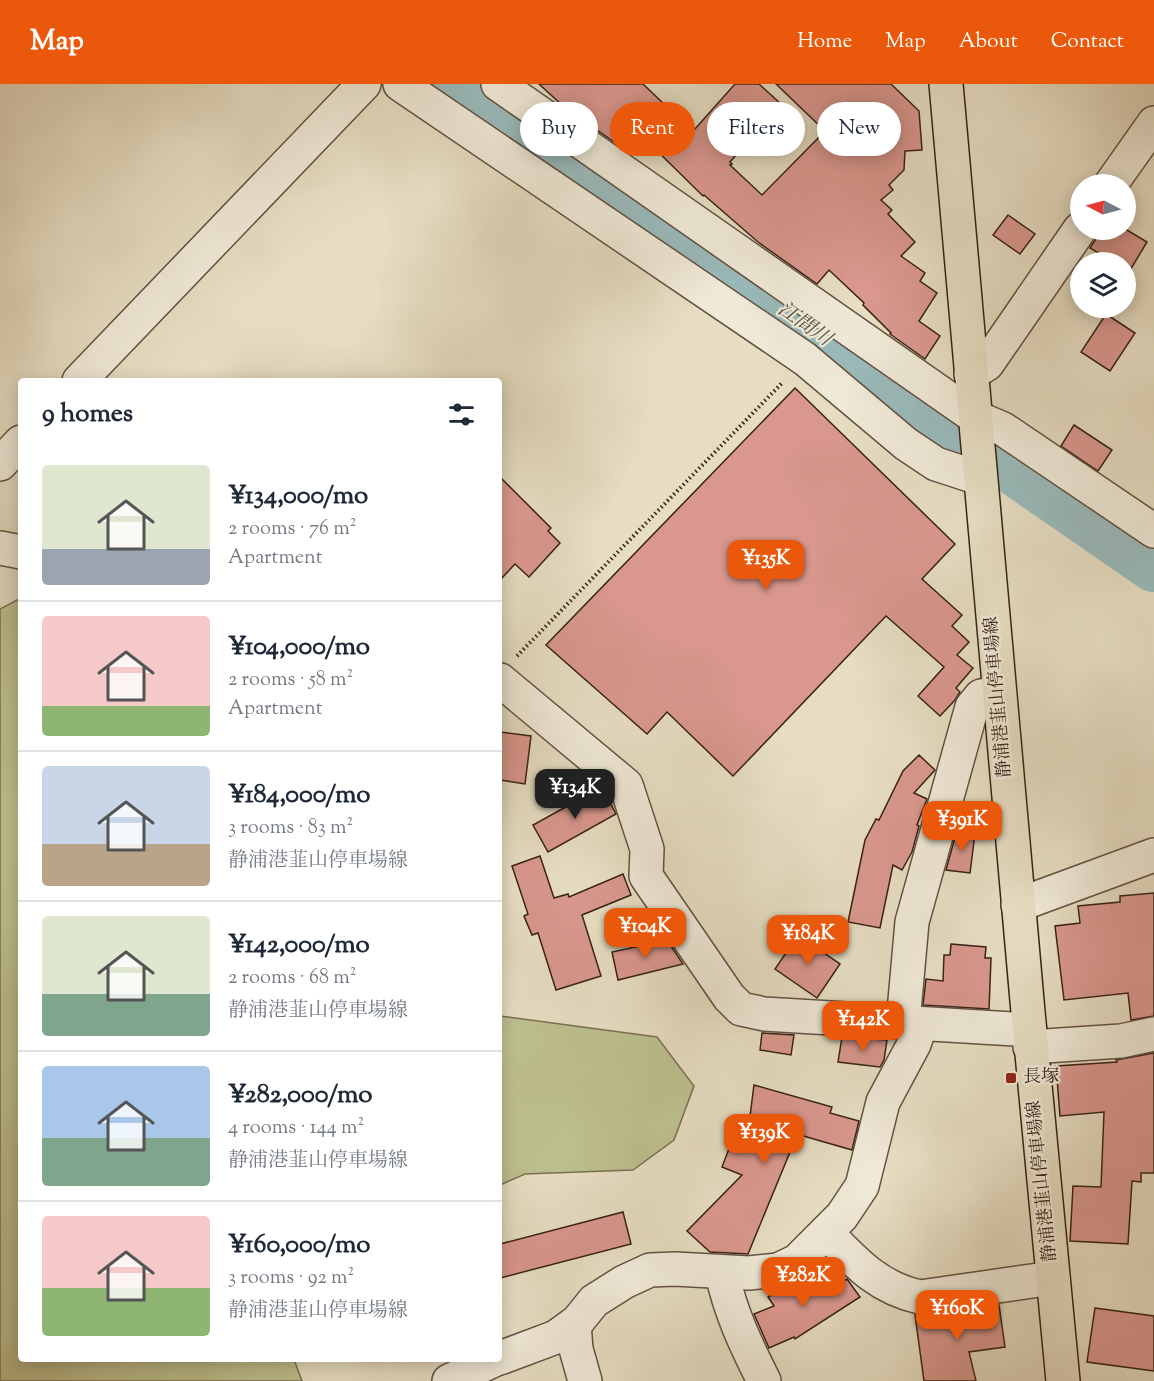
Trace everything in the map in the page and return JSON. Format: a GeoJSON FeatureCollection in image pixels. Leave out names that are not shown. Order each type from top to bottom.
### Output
{"type":"FeatureCollection","features":[{"type":"Feature","properties":{"kind":"main road","name":"静浦港韮山停車場線"},"geometry":{"type":"LineString","coordinates":[[946,84],[1029,1038],[1063,1381]]}},
{"type":"Feature","properties":{"kind":"street"},"geometry":{"type":"LineString","coordinates":[[82,378],[364,84]]}},
{"type":"Feature","properties":{"kind":"street"},"geometry":{"type":"LineString","coordinates":[[400,84],[805,359],[906,444],[936,464],[978,469]]}},
{"type":"Feature","properties":{"kind":"street"},"geometry":{"type":"LineString","coordinates":[[498,84],[975,417],[1004,429],[1154,531]]}},
{"type":"Feature","properties":{"kind":"street"},"geometry":{"type":"LineString","coordinates":[[1118,174],[1154,123]]}},
{"type":"Feature","properties":{"kind":"street"},"geometry":{"type":"LineString","coordinates":[[971,374],[987,364],[1072,240]]}},
{"type":"Feature","properties":{"kind":"street"},"geometry":{"type":"LineString","coordinates":[[0,464],[18,445]]}},
{"type":"Feature","properties":{"kind":"street"},"geometry":{"type":"LineString","coordinates":[[0,548],[18,551]]}},
{"type":"Feature","properties":{"kind":"street"},"geometry":{"type":"LineString","coordinates":[[508,669],[626,785],[647,849],[646,876],[729,997],[741,1009],[764,1014],[912,1024],[1029,1038],[1121,1041],[1154,1034]]}},
{"type":"Feature","properties":{"kind":"street"},"geometry":{"type":"LineString","coordinates":[[502,1357],[556,1337],[574,1324],[594,1301],[624,1282],[650,1270],[749,1273],[778,1270],[797,1261],[842,1216],[862,1186],[883,1102],[914,1044],[912,922],[972,707],[981,696],[999,692]]}},
{"type":"Feature","properties":{"kind":"street"},"geometry":{"type":"LineString","coordinates":[[1018,905],[1154,855]]}},
{"type":"Feature","properties":{"kind":"street"},"geometry":{"type":"LineString","coordinates":[[826,1232],[861,1269],[901,1293],[920,1298],[1053,1278]]}},
{"type":"Feature","properties":{"kind":"street"},"geometry":{"type":"LineString","coordinates":[[722,1273],[728,1300],[742,1337],[764,1381]]}},
{"type":"Feature","properties":{"kind":"street"},"geometry":{"type":"LineString","coordinates":[[574,1324],[576,1349],[585,1381]]}},
{"type":"Feature","properties":{"kind":"street"},"geometry":{"type":"LineString","coordinates":[[449,1381],[489,1362]]}},
{"type":"Feature","properties":{"kind":"path"},"geometry":{"type":"LineString","coordinates":[[508,669],[805,359]]}},
{"type":"Feature","properties":{"kind":"green space"},"geometry":{"type":"Polygon","coordinates":[[[18,600],[18,1362],[295,1362],[302,1381],[0,1381],[0,609],[18,600]]]}},
{"type":"Feature","properties":{"kind":"green space"},"geometry":{"type":"Polygon","coordinates":[[[502,1016],[657,1037],[694,1086],[674,1140],[633,1170],[525,1174],[502,1184],[502,1016]]]}},
{"type":"Feature","properties":{"kind":"building"},"geometry":{"type":"Polygon","coordinates":[[[539,84],[643,84],[662,102],[610,102],[610,139],[598,131],[598,102],[559,102],[539,84]]]}},
{"type":"Feature","properties":{"kind":"building"},"geometry":{"type":"Polygon","coordinates":[[[735,84],[759,84],[779,102],[719,102],[735,84]]]}},
{"type":"Feature","properties":{"kind":"building"},"geometry":{"type":"Polygon","coordinates":[[[776,84],[891,84],[919,111],[922,150],[905,151],[904,170],[889,185],[893,190],[881,200],[892,210],[888,214],[915,242],[901,256],[925,273],[920,281],[937,293],[919,321],[940,336],[925,359],[890,334],[863,305],[864,303],[829,270],[817,284],[758,242],[703,196],[662,156],[695,156],[695,129],[707,116],[707,156],[735,156],[730,165],[762,195],[800,156],[805,156],[805,151],[817,139],[817,156],[901,156],[901,102],[817,102],[817,123],[805,112],[805,102],[795,102],[776,84]]]}},
{"type":"Feature","properties":{"kind":"building"},"geometry":{"type":"Polygon","coordinates":[[[1008,215],[1035,234],[1020,254],[993,235],[1008,215]]]}},
{"type":"Feature","properties":{"kind":"building"},"geometry":{"type":"Polygon","coordinates":[[[1136,235],[1147,242],[1136,260],[1136,252],[1097,252],[1090,248],[1095,240],[1136,240],[1136,235]]]}},
{"type":"Feature","properties":{"kind":"building"},"geometry":{"type":"Polygon","coordinates":[[[1103,318],[1112,318],[1135,333],[1110,371],[1081,352],[1103,318]]]}},
{"type":"Feature","properties":{"kind":"building"},"geometry":{"type":"Polygon","coordinates":[[[795,388],[955,544],[922,579],[962,615],[952,626],[969,642],[957,655],[973,668],[956,688],[960,692],[955,700],[940,716],[918,696],[944,667],[886,616],[733,776],[667,712],[647,734],[546,645],[795,388]]]}},
{"type":"Feature","properties":{"kind":"building"},"geometry":{"type":"Polygon","coordinates":[[[1074,425],[1112,450],[1098,471],[1061,446],[1074,425]]]}},
{"type":"Feature","properties":{"kind":"building"},"geometry":{"type":"Polygon","coordinates":[[[502,479],[551,528],[548,531],[560,543],[529,577],[515,564],[502,578],[502,479]]]}},
{"type":"Feature","properties":{"kind":"building"},"geometry":{"type":"Polygon","coordinates":[[[502,732],[531,736],[525,784],[502,780],[502,732]]]}},
{"type":"Feature","properties":{"kind":"building"},"geometry":{"type":"Polygon","coordinates":[[[919,755],[935,770],[914,793],[927,799],[917,825],[919,826],[912,852],[902,870],[893,865],[880,928],[848,922],[865,840],[876,819],[879,820],[903,771],[919,755]]]}},
{"type":"Feature","properties":{"kind":"building"},"geometry":{"type":"Polygon","coordinates":[[[600,788],[604,791],[616,814],[548,852],[533,825],[600,788]]]}},
{"type":"Feature","properties":{"kind":"building"},"geometry":{"type":"Polygon","coordinates":[[[957,830],[975,833],[970,873],[946,870],[957,830]]]}},
{"type":"Feature","properties":{"kind":"building"},"geometry":{"type":"Polygon","coordinates":[[[540,856],[554,898],[568,894],[569,897],[623,874],[631,895],[582,915],[601,976],[556,990],[538,933],[532,935],[524,916],[528,914],[512,866],[540,856]]]}},
{"type":"Feature","properties":{"kind":"building"},"geometry":{"type":"Polygon","coordinates":[[[1154,893],[1154,1016],[1131,1020],[1128,993],[1064,1000],[1055,926],[1080,923],[1078,906],[1120,902],[1120,896],[1154,893]]]}},
{"type":"Feature","properties":{"kind":"building"},"geometry":{"type":"Polygon","coordinates":[[[798,935],[840,964],[817,998],[775,969],[798,935]]]}},
{"type":"Feature","properties":{"kind":"building"},"geometry":{"type":"Polygon","coordinates":[[[667,940],[683,964],[618,980],[612,952],[667,940]]]}},
{"type":"Feature","properties":{"kind":"building"},"geometry":{"type":"Polygon","coordinates":[[[951,944],[986,947],[985,958],[991,958],[989,1009],[923,1005],[926,979],[943,981],[944,955],[950,955],[951,944]]]}},
{"type":"Feature","properties":{"kind":"building"},"geometry":{"type":"Polygon","coordinates":[[[762,1033],[794,1035],[791,1055],[760,1050],[762,1033]]]}},
{"type":"Feature","properties":{"kind":"building"},"geometry":{"type":"Polygon","coordinates":[[[842,1037],[887,1040],[884,1060],[880,1067],[838,1062],[842,1037]]]}},
{"type":"Feature","properties":{"kind":"building"},"geometry":{"type":"Polygon","coordinates":[[[1154,1053],[1154,1173],[1141,1173],[1141,1182],[1132,1181],[1128,1244],[1070,1241],[1073,1186],[1101,1187],[1104,1112],[1060,1116],[1056,1066],[1117,1062],[1116,1060],[1154,1053]]]}},
{"type":"Feature","properties":{"kind":"building"},"geometry":{"type":"Polygon","coordinates":[[[754,1085],[832,1107],[830,1113],[859,1121],[852,1150],[793,1133],[790,1152],[748,1254],[710,1252],[687,1231],[742,1175],[722,1167],[740,1120],[749,1124],[754,1085]]]}},
{"type":"Feature","properties":{"kind":"building"},"geometry":{"type":"Polygon","coordinates":[[[623,1212],[631,1244],[502,1277],[502,1243],[623,1212]]]}},
{"type":"Feature","properties":{"kind":"building"},"geometry":{"type":"Polygon","coordinates":[[[816,1269],[829,1290],[847,1279],[860,1297],[795,1339],[794,1337],[769,1348],[754,1314],[774,1306],[768,1297],[805,1278],[816,1269]]]}},
{"type":"Feature","properties":{"kind":"building"},"geometry":{"type":"Polygon","coordinates":[[[999,1305],[1005,1347],[969,1352],[976,1381],[924,1381],[915,1315],[999,1305]]]}},
{"type":"Feature","properties":{"kind":"building"},"geometry":{"type":"Polygon","coordinates":[[[1095,1308],[1154,1316],[1154,1371],[1087,1362],[1095,1308]]]}},
{"type":"Feature","properties":{"kind":"waterway","name":"江間川"},"geometry":{"type":"LineString","coordinates":[[455,84],[1154,566]]}},
{"type":"Feature","properties":{"kind":"place","name":"長塚"},"geometry":{"type":"Point","coordinates":[1011,1078]}}]}
